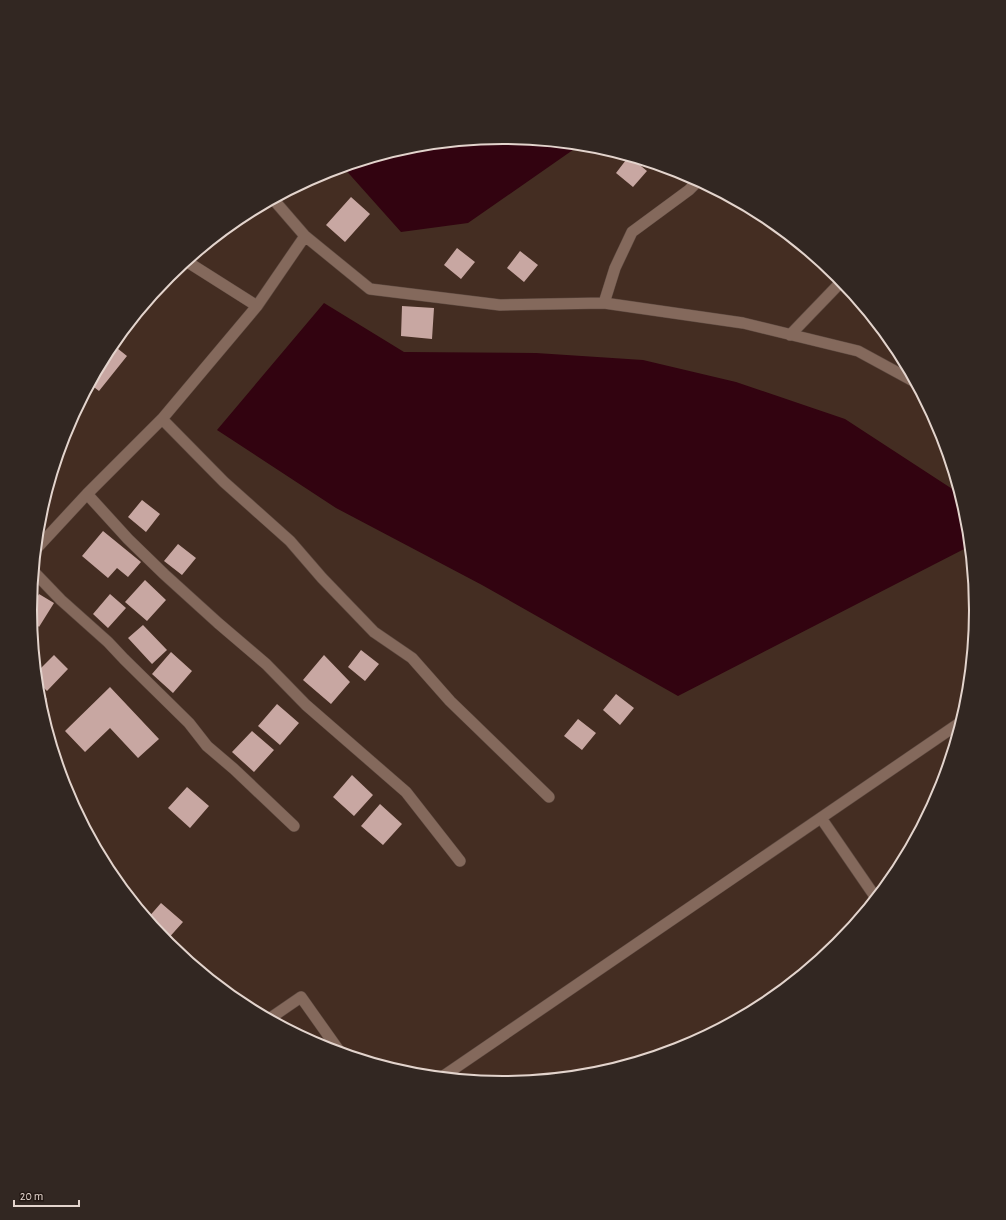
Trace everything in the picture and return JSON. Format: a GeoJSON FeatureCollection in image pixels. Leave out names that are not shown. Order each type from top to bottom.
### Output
{"type":"FeatureCollection","features":[{"type":"Feature","properties":{"kind":"street"},"geometry":{"type":"LineString","coordinates":[[604,303],[615,268],[632,232],[694,185]]}},
{"type":"Feature","properties":{"kind":"street"},"geometry":{"type":"LineString","coordinates":[[276,203],[304,236],[370,289],[500,305],[604,303],[743,323],[858,351],[907,378]]}},
{"type":"Feature","properties":{"kind":"street"},"geometry":{"type":"LineString","coordinates":[[42,542],[87,494],[162,419],[257,306],[304,236]]}},
{"type":"Feature","properties":{"kind":"street"},"geometry":{"type":"LineString","coordinates":[[191,264],[257,306]]}},
{"type":"Feature","properties":{"kind":"street"},"geometry":{"type":"LineString","coordinates":[[790,335],[838,285]]}},
{"type":"Feature","properties":{"kind":"street"},"geometry":{"type":"LineString","coordinates":[[162,419],[224,482],[290,541],[322,578],[374,632],[412,658],[450,701],[549,797]]}},
{"type":"Feature","properties":{"kind":"street"},"geometry":{"type":"LineString","coordinates":[[87,494],[128,539],[164,574],[266,664],[306,705],[406,792],[460,861]]}},
{"type":"Feature","properties":{"kind":"street"},"geometry":{"type":"LineString","coordinates":[[38,576],[61,600],[108,642],[189,723],[207,746],[234,769],[294,826]]}},
{"type":"Feature","properties":{"kind":"street"},"geometry":{"type":"LineString","coordinates":[[448,1073],[954,727]]}},
{"type":"Feature","properties":{"kind":"street"},"geometry":{"type":"LineString","coordinates":[[821,818],[873,894]]}},
{"type":"Feature","properties":{"kind":"street"},"geometry":{"type":"LineString","coordinates":[[274,1016],[301,997],[335,1044]]}},
{"type":"Feature","properties":{"kind":"shaded area"},"geometry":{"type":"Polygon","coordinates":[[[473,145],[533,145],[573,150],[468,223],[401,232],[347,171],[382,160],[412,153],[473,145]]]}},
{"type":"Feature","properties":{"kind":"shaded area"},"geometry":{"type":"Polygon","coordinates":[[[324,303],[404,352],[536,353],[643,360],[736,382],[845,419],[953,490],[965,549],[678,696],[482,585],[336,508],[217,430],[324,303]]]}},
{"type":"Feature","properties":{"kind":"building"},"geometry":{"type":"Polygon","coordinates":[[[626,160],[640,165],[647,171],[633,187],[616,173],[626,160]]]}},
{"type":"Feature","properties":{"kind":"building"},"geometry":{"type":"Polygon","coordinates":[[[351,197],[370,214],[345,242],[326,225],[351,197]]]}},
{"type":"Feature","properties":{"kind":"building"},"geometry":{"type":"Polygon","coordinates":[[[457,248],[475,262],[461,279],[444,265],[457,248]]]}},
{"type":"Feature","properties":{"kind":"building"},"geometry":{"type":"Polygon","coordinates":[[[520,251],[538,265],[524,282],[507,268],[520,251]]]}},
{"type":"Feature","properties":{"kind":"building"},"geometry":{"type":"Polygon","coordinates":[[[402,306],[434,308],[432,339],[401,336],[402,306]]]}},
{"type":"Feature","properties":{"kind":"building"},"geometry":{"type":"Polygon","coordinates":[[[118,349],[127,356],[99,391],[94,387],[118,349]]]}},
{"type":"Feature","properties":{"kind":"building"},"geometry":{"type":"Polygon","coordinates":[[[142,500],[160,514],[146,532],[128,517],[142,500]]]}},
{"type":"Feature","properties":{"kind":"building"},"geometry":{"type":"Polygon","coordinates":[[[103,531],[141,562],[128,577],[117,568],[108,578],[82,556],[103,531]]]}},
{"type":"Feature","properties":{"kind":"building"},"geometry":{"type":"Polygon","coordinates":[[[178,544],[196,558],[182,575],[164,561],[178,544]]]}},
{"type":"Feature","properties":{"kind":"building"},"geometry":{"type":"Polygon","coordinates":[[[145,580],[166,600],[147,621],[125,602],[145,580]]]}},
{"type":"Feature","properties":{"kind":"building"},"geometry":{"type":"Polygon","coordinates":[[[39,594],[54,603],[39,627],[38,625],[37,597],[39,594]]]}},
{"type":"Feature","properties":{"kind":"building"},"geometry":{"type":"Polygon","coordinates":[[[110,594],[126,608],[108,628],[93,614],[110,594]]]}},
{"type":"Feature","properties":{"kind":"building"},"geometry":{"type":"Polygon","coordinates":[[[143,625],[167,650],[152,664],[128,638],[143,625]]]}},
{"type":"Feature","properties":{"kind":"building"},"geometry":{"type":"Polygon","coordinates":[[[361,650],[379,664],[365,681],[348,667],[361,650]]]}},
{"type":"Feature","properties":{"kind":"building"},"geometry":{"type":"Polygon","coordinates":[[[171,652],[192,671],[173,693],[152,674],[171,652]]]}},
{"type":"Feature","properties":{"kind":"building"},"geometry":{"type":"Polygon","coordinates":[[[54,655],[68,669],[47,691],[44,688],[41,668],[54,655]]]}},
{"type":"Feature","properties":{"kind":"building"},"geometry":{"type":"Polygon","coordinates":[[[324,655],[350,682],[331,704],[303,680],[324,655]]]}},
{"type":"Feature","properties":{"kind":"building"},"geometry":{"type":"Polygon","coordinates":[[[110,687],[159,739],[138,758],[110,728],[85,752],[65,731],[110,687]]]}},
{"type":"Feature","properties":{"kind":"building"},"geometry":{"type":"Polygon","coordinates":[[[616,694],[634,708],[620,725],[603,710],[616,694]]]}},
{"type":"Feature","properties":{"kind":"building"},"geometry":{"type":"Polygon","coordinates":[[[277,704],[299,723],[280,745],[258,726],[277,704]]]}},
{"type":"Feature","properties":{"kind":"building"},"geometry":{"type":"Polygon","coordinates":[[[578,719],[596,733],[582,750],[564,736],[578,719]]]}},
{"type":"Feature","properties":{"kind":"building"},"geometry":{"type":"Polygon","coordinates":[[[252,731],[274,750],[254,772],[232,752],[252,731]]]}},
{"type":"Feature","properties":{"kind":"building"},"geometry":{"type":"Polygon","coordinates":[[[352,775],[373,795],[354,816],[333,797],[352,775]]]}},
{"type":"Feature","properties":{"kind":"building"},"geometry":{"type":"Polygon","coordinates":[[[187,787],[209,806],[190,828],[168,808],[187,787]]]}},
{"type":"Feature","properties":{"kind":"building"},"geometry":{"type":"Polygon","coordinates":[[[380,804],[402,824],[383,845],[361,826],[380,804]]]}},
{"type":"Feature","properties":{"kind":"building"},"geometry":{"type":"Polygon","coordinates":[[[161,903],[183,922],[170,937],[151,915],[161,903]]]}}]}
